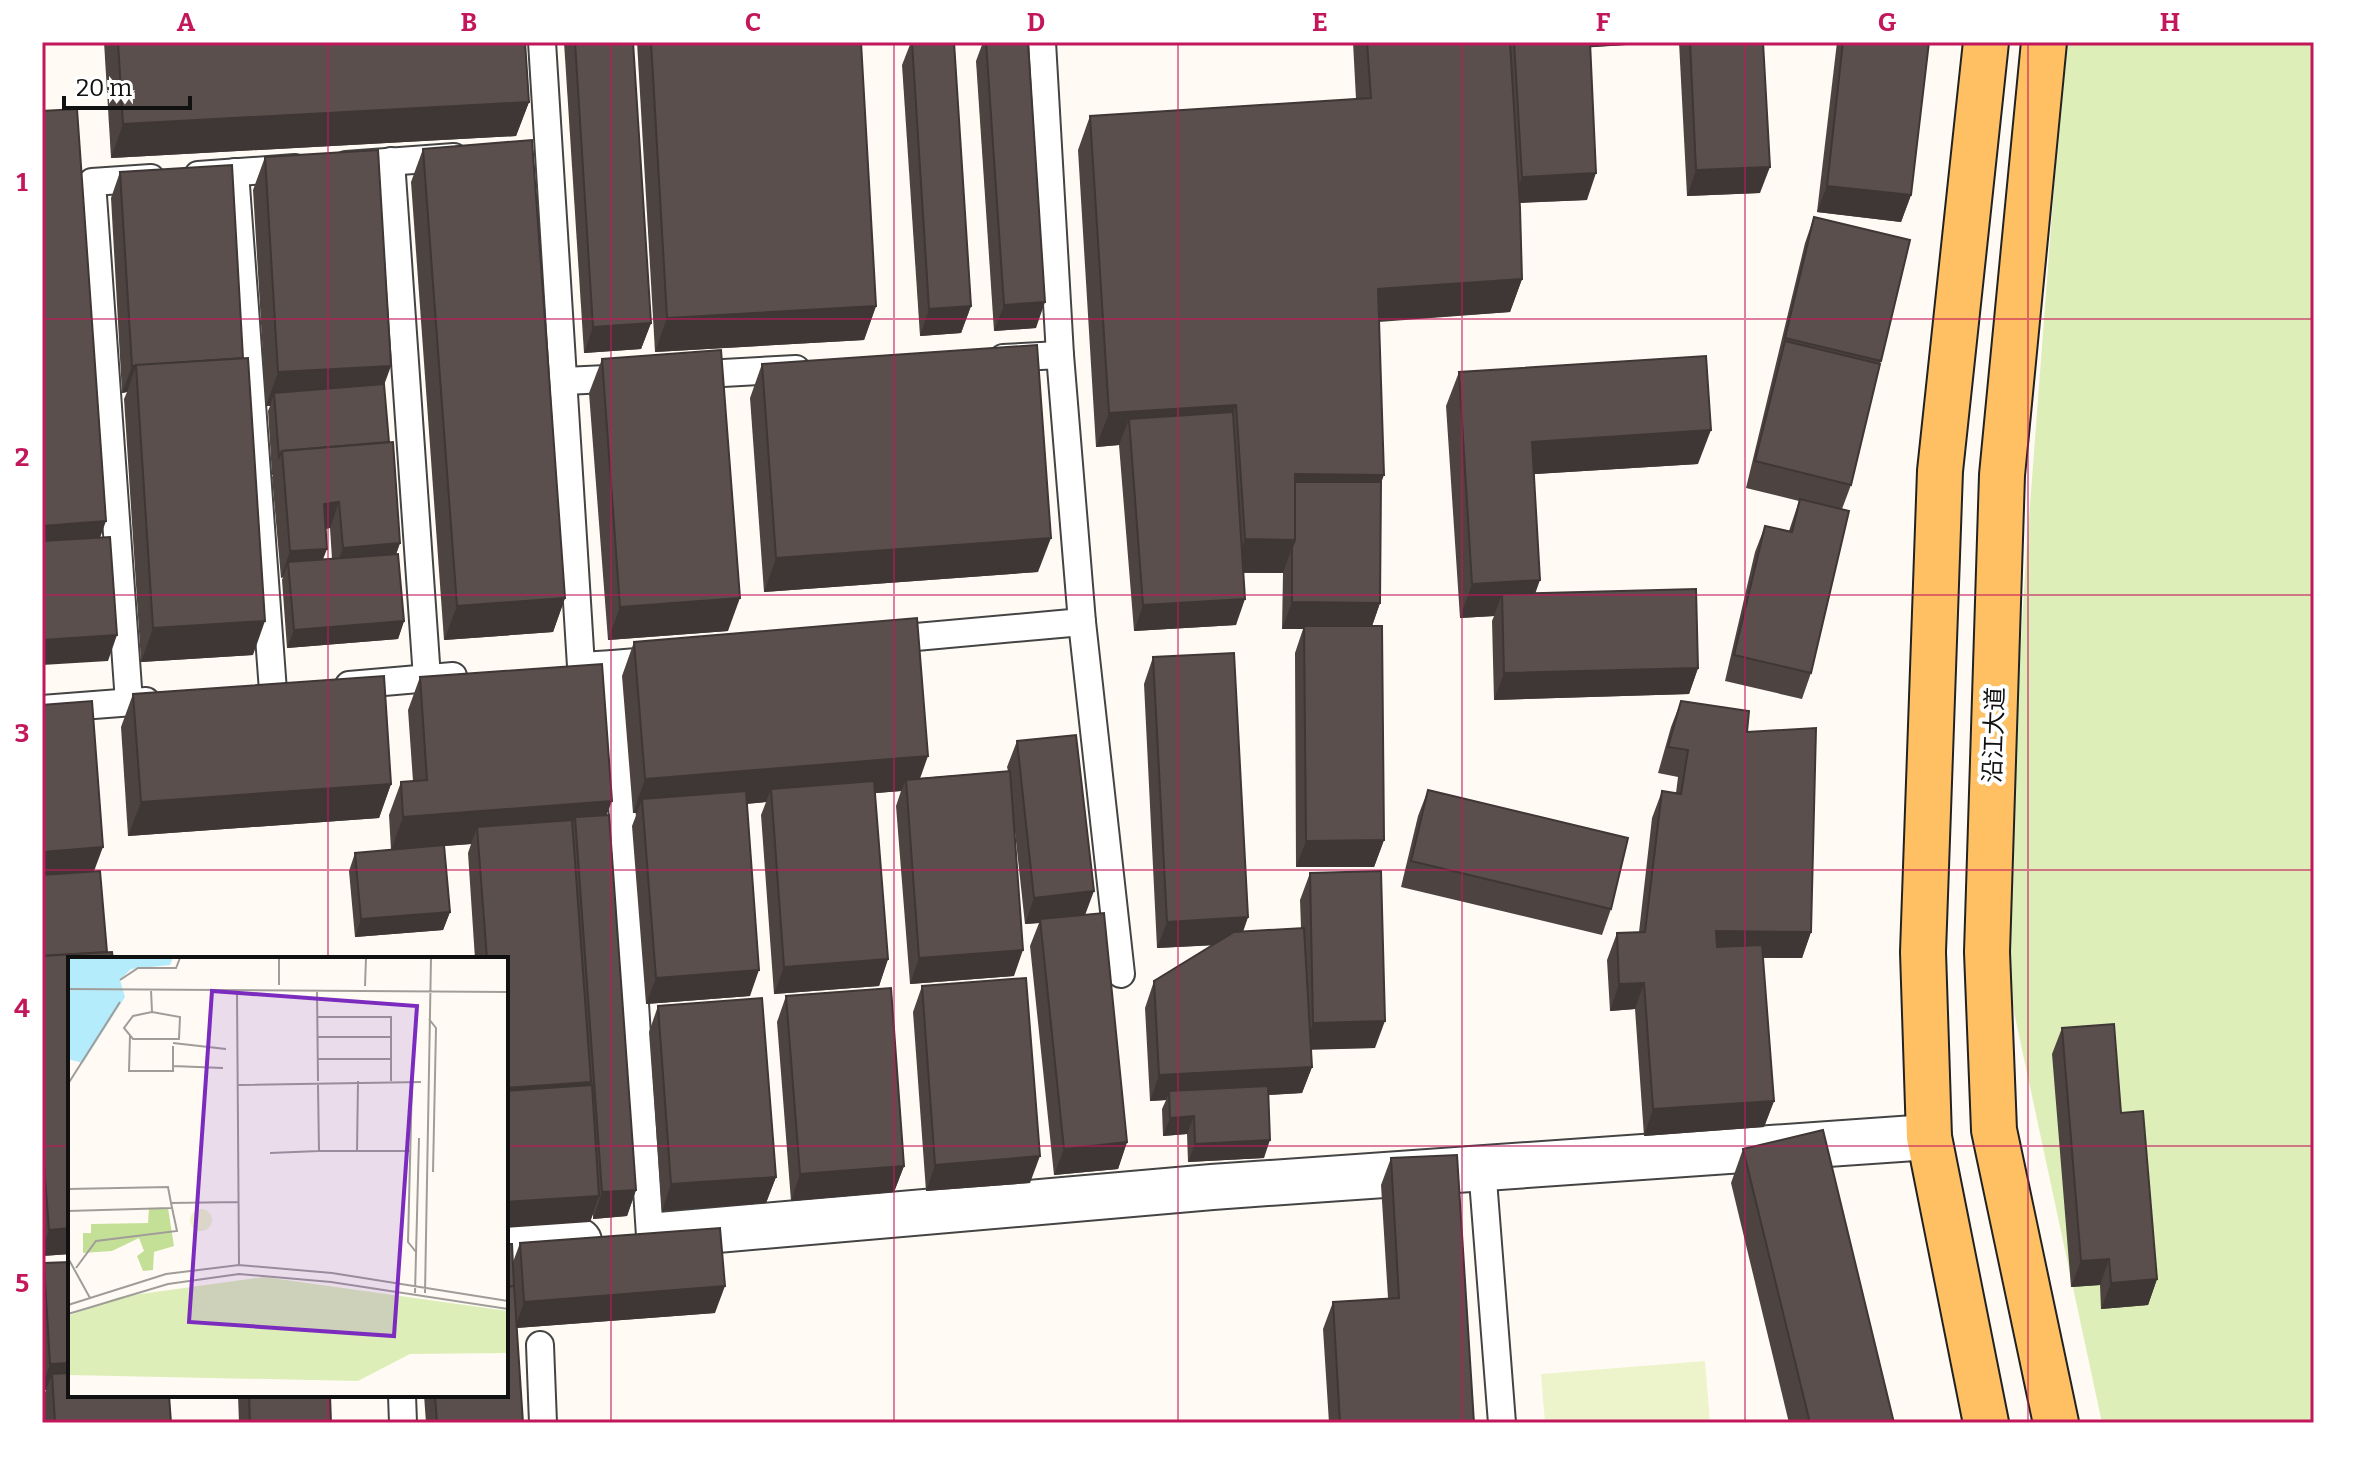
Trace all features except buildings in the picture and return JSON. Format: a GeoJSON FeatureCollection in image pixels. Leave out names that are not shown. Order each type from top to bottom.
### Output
{"type":"FeatureCollection","features":[{"type":"Feature","properties":{"kind":"main road"},"geometry":{"type":"LineString","coordinates":[[1986,42],[1940,471],[1923,952],[1929,1137],[1986,1423]]}},
{"type":"Feature","properties":{"kind":"main road","name":"沿江大道"},"geometry":{"type":"LineString","coordinates":[[2044,42],[2002,475],[1987,952],[1994,1130],[2056,1423]]}},
{"type":"Feature","properties":{"kind":"street"},"geometry":{"type":"LineString","coordinates":[[508,1247],[1212,1187],[1929,1137]]}},
{"type":"Feature","properties":{"kind":"lane"},"geometry":{"type":"LineString","coordinates":[[542,42],[581,666]]}},
{"type":"Feature","properties":{"kind":"lane"},"geometry":{"type":"LineString","coordinates":[[1042,42],[1060,355],[1082,622],[1121,974]]}},
{"type":"Feature","properties":{"kind":"lane"},"geometry":{"type":"LineString","coordinates":[[518,153],[549,150]]}},
{"type":"Feature","properties":{"kind":"lane"},"geometry":{"type":"LineString","coordinates":[[129,702],[92,182],[486,155]]}},
{"type":"Feature","properties":{"kind":"lane"},"geometry":{"type":"LineString","coordinates":[[391,161],[427,678]]}},
{"type":"Feature","properties":{"kind":"lane"},"geometry":{"type":"LineString","coordinates":[[235,172],[273,691]]}},
{"type":"Feature","properties":{"kind":"lane"},"geometry":{"type":"LineString","coordinates":[[983,359],[1060,355]]}},
{"type":"Feature","properties":{"kind":"lane"},"geometry":{"type":"LineString","coordinates":[[564,381],[827,367]]}},
{"type":"Feature","properties":{"kind":"lane"},"geometry":{"type":"LineString","coordinates":[[863,642],[1082,622]]}},
{"type":"Feature","properties":{"kind":"lane"},"geometry":{"type":"LineString","coordinates":[[550,668],[691,657]]}},
{"type":"Feature","properties":{"kind":"lane"},"geometry":{"type":"LineString","coordinates":[[613,664],[650,1236]]}},
{"type":"Feature","properties":{"kind":"lane"},"geometry":{"type":"LineString","coordinates":[[245,693],[473,675]]}},
{"type":"Feature","properties":{"kind":"lane"},"geometry":{"type":"LineString","coordinates":[[42,709],[173,699]]}},
{"type":"Feature","properties":{"kind":"lane"},"geometry":{"type":"LineString","coordinates":[[1482,1167],[1502,1423]]}},
{"type":"Feature","properties":{"kind":"lane"},"geometry":{"type":"LineString","coordinates":[[540,1345],[543,1423]]}},
{"type":"Feature","properties":{"kind":"lane"},"geometry":{"type":"LineString","coordinates":[[402,1397],[403,1423]]}},
{"type":"Feature","properties":{"kind":"green space"},"geometry":{"type":"Polygon","coordinates":[[[2065,42],[2314,42],[2314,1423],[2102,1423],[2002,956],[2026,558],[2065,42]]]}},
{"type":"Feature","properties":{"kind":"green space"},"geometry":{"type":"Polygon","coordinates":[[[1705,1361],[1710,1423],[1545,1423],[1541,1374],[1705,1361]]]}}]}
